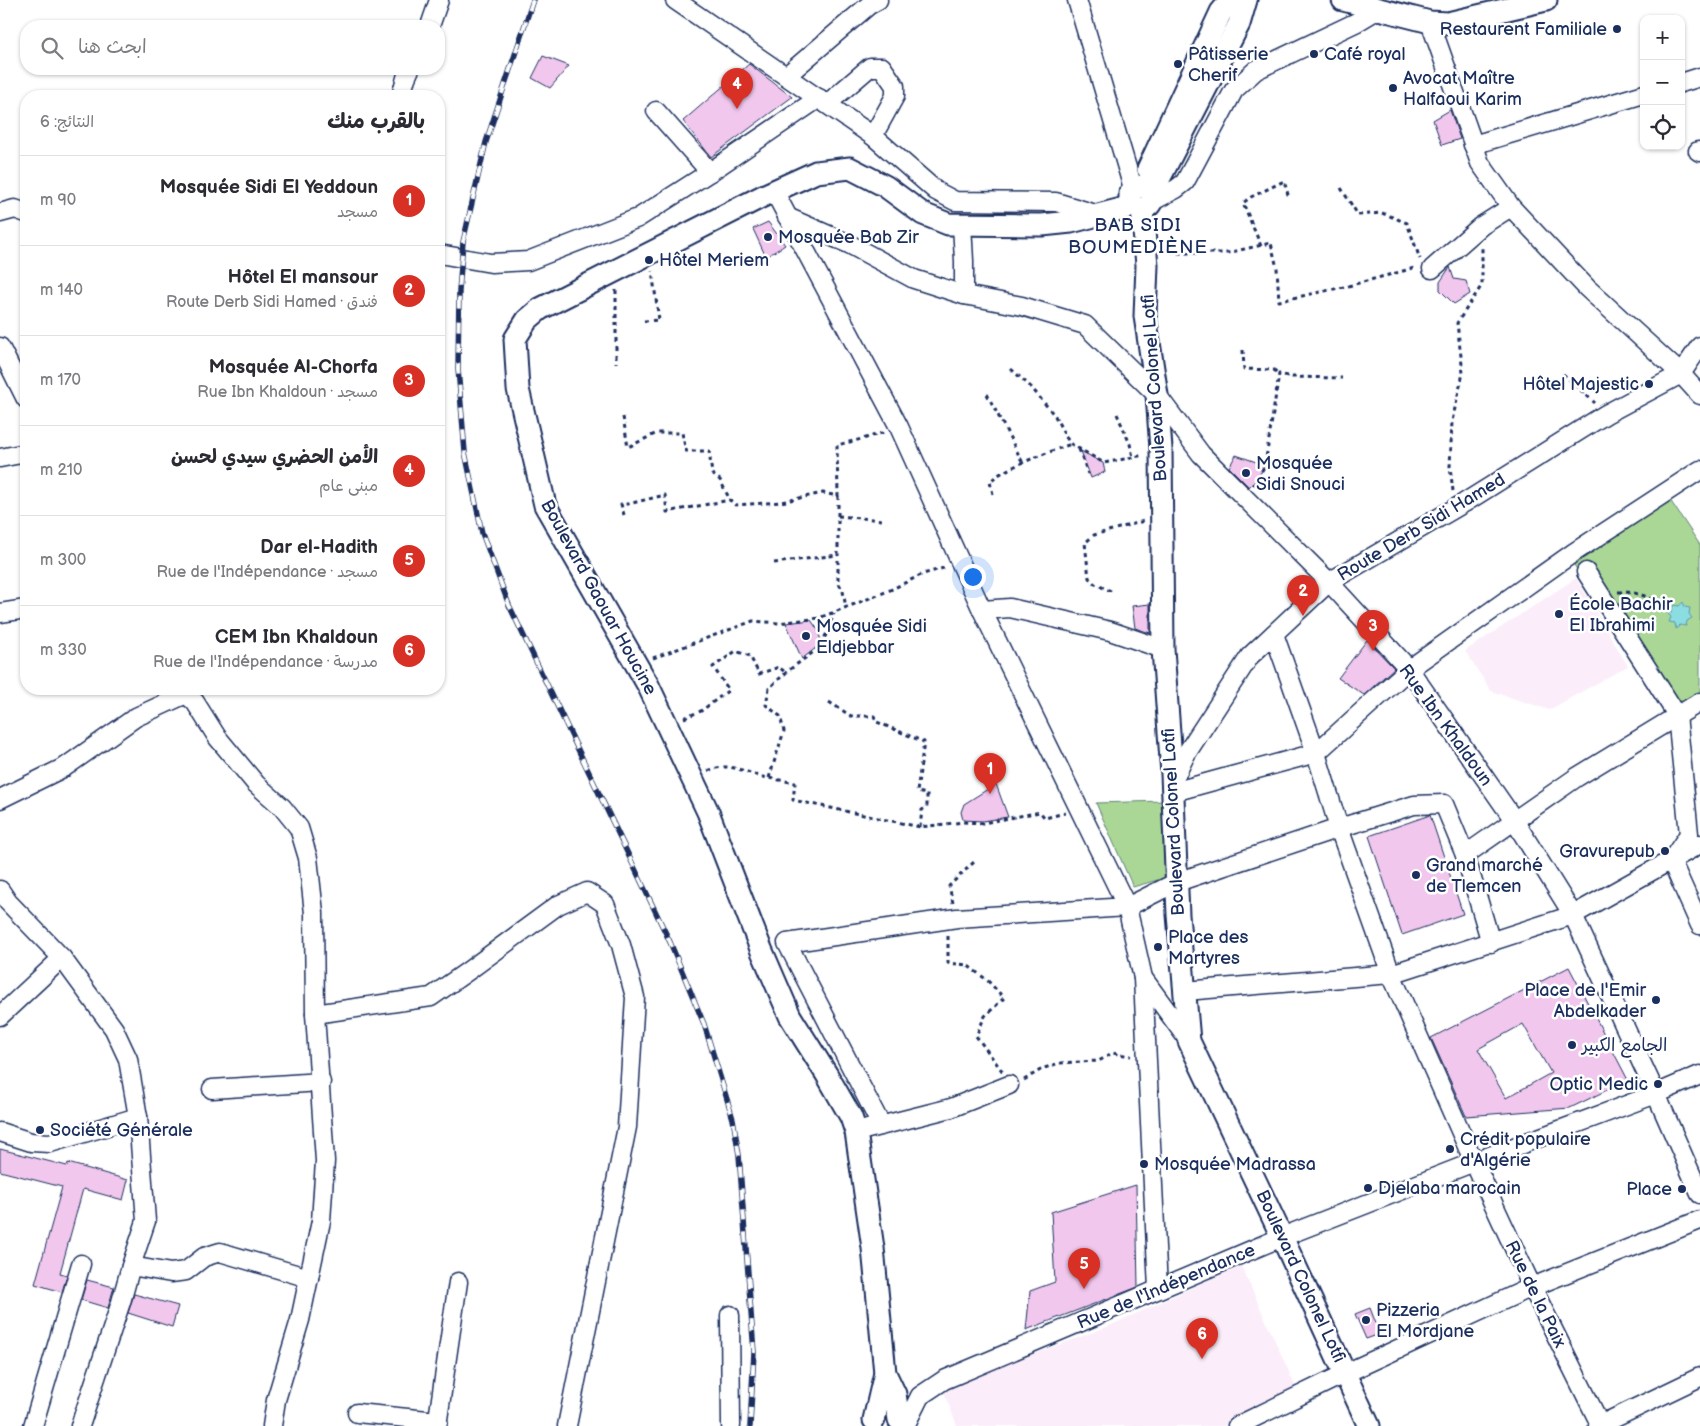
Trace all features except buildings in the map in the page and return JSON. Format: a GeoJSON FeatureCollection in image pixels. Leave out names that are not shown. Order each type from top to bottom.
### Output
{"type":"FeatureCollection","features":[{"type":"Feature","properties":{"kind":"main road"},"geometry":{"type":"LineString","coordinates":[[1142,197],[1221,12],[1231,0]]}},
{"type":"Feature","properties":{"kind":"main road"},"geometry":{"type":"LineString","coordinates":[[1142,197],[1239,24],[1246,0]]}},
{"type":"Feature","properties":{"kind":"main road"},"geometry":{"type":"LineString","coordinates":[[1342,0],[1430,22],[1448,23],[1546,0]]}},
{"type":"Feature","properties":{"kind":"main road","name":"Boulevard Gaouar Houcine"},"geometry":{"type":"LineString","coordinates":[[885,1374],[873,1248],[856,1132],[851,1117],[790,1016],[761,950],[708,812],[636,664],[545,505],[518,389],[515,339],[526,320],[540,309],[774,191],[816,172],[850,168],[886,186],[922,214],[948,224],[1042,225],[1072,222],[1099,215],[1142,197]]}},
{"type":"Feature","properties":{"kind":"main road","name":"Boulevard Colonel Lotfi"},"geometry":{"type":"LineString","coordinates":[[1142,197],[1147,265],[1145,316],[1157,395],[1161,449],[1164,649],[1177,882],[1189,1041],[1346,1373],[1369,1426]]}},
{"type":"Feature","properties":{"kind":"main road"},"geometry":{"type":"LineString","coordinates":[[870,1423],[885,1374]]}},
{"type":"Feature","properties":{"kind":"main road"},"geometry":{"type":"LineString","coordinates":[[885,1374],[894,1394],[903,1424]]}},
{"type":"Feature","properties":{"kind":"main road"},"geometry":{"type":"LineString","coordinates":[[870,1423],[882,1417],[891,1417],[903,1424]]}},
{"type":"Feature","properties":{"kind":"street"},"geometry":{"type":"LineString","coordinates":[[432,20],[439,0]]}},
{"type":"Feature","properties":{"kind":"street"},"geometry":{"type":"LineString","coordinates":[[675,0],[873,136],[936,191],[955,201],[1056,202],[1099,215]]}},
{"type":"Feature","properties":{"kind":"street"},"geometry":{"type":"LineString","coordinates":[[1077,0],[1142,197],[1176,190],[1185,182],[1234,90],[1256,70],[1357,22],[1377,10]]}},
{"type":"Feature","properties":{"kind":"street"},"geometry":{"type":"LineString","coordinates":[[786,76],[871,2]]}},
{"type":"Feature","properties":{"kind":"street"},"geometry":{"type":"LineString","coordinates":[[1430,22],[1480,163],[1511,207],[1587,288],[1681,374],[1700,395]]}},
{"type":"Feature","properties":{"kind":"street"},"geometry":{"type":"LineString","coordinates":[[445,255],[491,263],[528,261],[638,218],[823,101],[870,67],[882,67],[895,86],[895,96],[873,136]]}},
{"type":"Feature","properties":{"kind":"street"},"geometry":{"type":"LineString","coordinates":[[403,90],[407,75]]}},
{"type":"Feature","properties":{"kind":"street"},"geometry":{"type":"LineString","coordinates":[[1685,82],[1700,77]]}},
{"type":"Feature","properties":{"kind":"street"},"geometry":{"type":"LineString","coordinates":[[1473,145],[1640,95]]}},
{"type":"Feature","properties":{"kind":"street"},"geometry":{"type":"LineString","coordinates":[[656,112],[710,172]]}},
{"type":"Feature","properties":{"kind":"street"},"geometry":{"type":"LineString","coordinates":[[774,191],[899,426],[962,562],[982,610],[1127,907],[1143,978],[1158,1289]]}},
{"type":"Feature","properties":{"kind":"street"},"geometry":{"type":"LineString","coordinates":[[1428,272],[1481,226],[1511,207]]}},
{"type":"Feature","properties":{"kind":"street"},"geometry":{"type":"LineString","coordinates":[[0,213],[15,209],[20,211]]}},
{"type":"Feature","properties":{"kind":"street","name":"Rue Ibn Khaldoun"},"geometry":{"type":"LineString","coordinates":[[788,217],[849,244],[914,279],[964,295],[1022,306],[1085,325],[1157,395],[1201,454],[1329,582],[1409,670],[1514,820],[1573,916],[1656,1094],[1700,1194]]}},
{"type":"Feature","properties":{"kind":"street"},"geometry":{"type":"LineString","coordinates":[[962,224],[964,295]]}},
{"type":"Feature","properties":{"kind":"street","name":"Route Derb Sidi Hamed"},"geometry":{"type":"LineString","coordinates":[[1172,788],[1186,754],[1250,656],[1329,582],[1456,507],[1606,414],[1681,374],[1700,346]]}},
{"type":"Feature","properties":{"kind":"street"},"geometry":{"type":"LineString","coordinates":[[0,347],[20,387]]}},
{"type":"Feature","properties":{"kind":"street"},"geometry":{"type":"LineString","coordinates":[[0,458],[20,454]]}},
{"type":"Feature","properties":{"kind":"street"},"geometry":{"type":"LineString","coordinates":[[1172,788],[1316,753],[1409,670],[1573,553],[1700,470]]}},
{"type":"Feature","properties":{"kind":"street"},"geometry":{"type":"LineString","coordinates":[[1586,572],[1677,715],[1689,834],[1672,860]]}},
{"type":"Feature","properties":{"kind":"street"},"geometry":{"type":"LineString","coordinates":[[0,600],[20,603]]}},
{"type":"Feature","properties":{"kind":"street"},"geometry":{"type":"LineString","coordinates":[[982,610],[1010,608],[1110,631],[1164,649]]}},
{"type":"Feature","properties":{"kind":"street"},"geometry":{"type":"LineString","coordinates":[[0,613],[20,610]]}},
{"type":"Feature","properties":{"kind":"street","name":"Rue de la Paix"},"geometry":{"type":"LineString","coordinates":[[1274,634],[1390,974],[1474,1162],[1600,1426]]}},
{"type":"Feature","properties":{"kind":"street"},"geometry":{"type":"LineString","coordinates":[[0,799],[65,767],[136,717],[176,695]]}},
{"type":"Feature","properties":{"kind":"street"},"geometry":{"type":"LineString","coordinates":[[188,695],[196,702],[217,737],[256,784],[282,807],[299,828],[308,858],[314,913],[315,1014],[325,1160],[324,1178],[321,1221],[300,1320],[276,1400],[272,1426]]}},
{"type":"Feature","properties":{"kind":"street"},"geometry":{"type":"LineString","coordinates":[[1465,855],[1577,777],[1700,702]]}},
{"type":"Feature","properties":{"kind":"street"},"geometry":{"type":"LineString","coordinates":[[881,1125],[787,943],[952,919],[1127,907],[1177,882],[1339,828],[1414,805],[1444,804],[1465,855],[1491,943]]}},
{"type":"Feature","properties":{"kind":"street"},"geometry":{"type":"LineString","coordinates":[[1185,991],[1390,974],[1573,916],[1700,844]]}},
{"type":"Feature","properties":{"kind":"street"},"geometry":{"type":"LineString","coordinates":[[1672,860],[1700,924]]}},
{"type":"Feature","properties":{"kind":"street"},"geometry":{"type":"LineString","coordinates":[[315,1014],[431,997],[558,905],[587,892],[605,904],[621,945],[634,998],[627,1127],[567,1426]]}},
{"type":"Feature","properties":{"kind":"street"},"geometry":{"type":"LineString","coordinates":[[3,901],[62,958],[114,1029],[128,1059],[138,1117],[146,1221],[80,1426]]}},
{"type":"Feature","properties":{"kind":"street"},"geometry":{"type":"LineString","coordinates":[[0,1016],[62,958]]}},
{"type":"Feature","properties":{"kind":"street"},"geometry":{"type":"LineString","coordinates":[[1143,978],[1189,1041]]}},
{"type":"Feature","properties":{"kind":"street","name":"Rue de l'Indépendance"},"geometry":{"type":"LineString","coordinates":[[903,1424],[920,1396],[944,1380],[1282,1237],[1656,1094],[1700,1075]]}},
{"type":"Feature","properties":{"kind":"street"},"geometry":{"type":"LineString","coordinates":[[212,1089],[320,1082]]}},
{"type":"Feature","properties":{"kind":"street"},"geometry":{"type":"LineString","coordinates":[[856,1132],[951,1108],[1011,1084]]}},
{"type":"Feature","properties":{"kind":"street"},"geometry":{"type":"LineString","coordinates":[[0,1132],[31,1142],[50,1143],[138,1117]]}},
{"type":"Feature","properties":{"kind":"street"},"geometry":{"type":"LineString","coordinates":[[1237,1426],[1532,1286],[1700,1220]]}},
{"type":"Feature","properties":{"kind":"street"},"geometry":{"type":"LineString","coordinates":[[131,1266],[171,1273],[186,1271],[204,1257],[220,1252],[309,1278]]}},
{"type":"Feature","properties":{"kind":"street"},"geometry":{"type":"LineString","coordinates":[[33,1426],[81,1264]]}},
{"type":"Feature","properties":{"kind":"street"},"geometry":{"type":"LineString","coordinates":[[357,1412],[437,1423],[458,1282]]}},
{"type":"Feature","properties":{"kind":"street"},"geometry":{"type":"LineString","coordinates":[[730,1315],[731,1426]]}},
{"type":"Feature","properties":{"kind":"street"},"geometry":{"type":"LineString","coordinates":[[1600,1426],[1700,1377]]}},
{"type":"Feature","properties":{"kind":"path"},"geometry":{"type":"LineString","coordinates":[[1261,246],[1243,203],[1250,197],[1284,180],[1289,198]]}},
{"type":"Feature","properties":{"kind":"path"},"geometry":{"type":"LineString","coordinates":[[1158,248],[1177,253],[1227,253],[1271,243],[1277,268],[1279,301],[1348,286],[1414,268],[1422,276],[1428,272],[1407,223],[1382,213],[1358,215],[1341,188]]}},
{"type":"Feature","properties":{"kind":"path"},"geometry":{"type":"LineString","coordinates":[[1456,507],[1450,467],[1452,421],[1463,373],[1457,322],[1482,285],[1481,226]]}},
{"type":"Feature","properties":{"kind":"path"},"geometry":{"type":"LineString","coordinates":[[644,321],[660,320],[650,253]]}},
{"type":"Feature","properties":{"kind":"path"},"geometry":{"type":"LineString","coordinates":[[614,272],[616,363]]}},
{"type":"Feature","properties":{"kind":"path"},"geometry":{"type":"LineString","coordinates":[[1242,350],[1244,369],[1274,370],[1279,374],[1292,377],[1342,378]]}},
{"type":"Feature","properties":{"kind":"path"},"geometry":{"type":"LineString","coordinates":[[1011,369],[1031,387],[1055,416],[1071,444],[1104,463],[1144,455],[1161,449]]}},
{"type":"Feature","properties":{"kind":"path"},"geometry":{"type":"LineString","coordinates":[[1245,497],[1252,489],[1265,465],[1279,374]]}},
{"type":"Feature","properties":{"kind":"path"},"geometry":{"type":"LineString","coordinates":[[1563,374],[1592,398],[1606,414]]}},
{"type":"Feature","properties":{"kind":"path"},"geometry":{"type":"LineString","coordinates":[[987,394],[1023,463]]}},
{"type":"Feature","properties":{"kind":"path"},"geometry":{"type":"LineString","coordinates":[[1117,414],[1130,444],[1133,457]]}},
{"type":"Feature","properties":{"kind":"path"},"geometry":{"type":"LineString","coordinates":[[623,417],[628,447],[657,433],[682,433],[686,451],[708,451],[712,474],[720,480],[730,500],[735,505],[781,502],[823,493],[838,496]]}},
{"type":"Feature","properties":{"kind":"path"},"geometry":{"type":"LineString","coordinates":[[846,608],[843,591],[838,582],[837,445],[866,438],[899,426]]}},
{"type":"Feature","properties":{"kind":"path"},"geometry":{"type":"LineString","coordinates":[[993,494],[990,482],[994,478],[1023,463],[1071,444]]}},
{"type":"Feature","properties":{"kind":"path"},"geometry":{"type":"LineString","coordinates":[[1079,448],[1088,474]]}},
{"type":"Feature","properties":{"kind":"path"},"geometry":{"type":"LineString","coordinates":[[624,515],[621,504],[665,495],[667,512],[730,500]]}},
{"type":"Feature","properties":{"kind":"path"},"geometry":{"type":"LineString","coordinates":[[838,516],[883,520]]}},
{"type":"Feature","properties":{"kind":"path"},"geometry":{"type":"LineString","coordinates":[[1111,591],[1095,584],[1089,578],[1085,543],[1094,535],[1162,516]]}},
{"type":"Feature","properties":{"kind":"path"},"geometry":{"type":"LineString","coordinates":[[774,563],[838,555]]}},
{"type":"Feature","properties":{"kind":"path"},"geometry":{"type":"LineString","coordinates":[[636,664],[753,621],[779,623],[819,618],[888,591],[923,574],[962,562]]}},
{"type":"Feature","properties":{"kind":"path"},"geometry":{"type":"LineString","coordinates":[[1600,595],[1613,592],[1632,592],[1650,598],[1666,609]]}},
{"type":"Feature","properties":{"kind":"path"},"geometry":{"type":"LineString","coordinates":[[769,778],[784,731],[780,716],[766,705],[770,688],[818,648],[828,631],[835,612]]}},
{"type":"Feature","properties":{"kind":"path"},"geometry":{"type":"LineString","coordinates":[[666,724],[701,711],[729,690],[713,667],[736,651],[750,656],[759,674],[779,667],[786,673]]}},
{"type":"Feature","properties":{"kind":"path"},"geometry":{"type":"LineString","coordinates":[[829,702],[851,716],[874,716],[877,722],[924,742],[918,792],[927,794],[927,808],[922,810],[920,827]]}},
{"type":"Feature","properties":{"kind":"path"},"geometry":{"type":"LineString","coordinates":[[692,777],[718,767],[736,767],[769,778],[795,782],[793,800],[920,827],[963,822],[983,823],[1040,812],[1044,818],[1062,815],[1079,806]]}},
{"type":"Feature","properties":{"kind":"path"},"geometry":{"type":"LineString","coordinates":[[974,862],[949,886],[952,919],[948,963],[967,965],[987,980],[1004,998],[985,1016],[976,1036],[1011,1084],[1020,1083],[1042,1069],[1059,1063],[1099,1061],[1112,1053],[1139,1057]]}},
{"type":"Feature","properties":{"kind":"shaded area","name":"École Bachir El Ibrahimi"},"geometry":{"type":"Polygon","coordinates":[[[1576,578],[1628,666],[1549,710],[1491,691],[1465,651],[1576,578]]]}},
{"type":"Feature","properties":{"kind":"shaded area"},"geometry":{"type":"Polygon","coordinates":[[[1241,1265],[1298,1392],[1224,1426],[957,1426],[943,1390],[958,1382],[1107,1327],[1241,1265]]]}},
{"type":"Feature","properties":{"kind":"green space"},"geometry":{"type":"Polygon","coordinates":[[[1666,494],[1700,545],[1700,698],[1671,717],[1569,557],[1666,494]]]}},
{"type":"Feature","properties":{"kind":"green space"},"geometry":{"type":"Polygon","coordinates":[[[1164,801],[1168,877],[1133,887],[1096,803],[1164,801]]]}},
{"type":"Feature","properties":{"kind":"water"},"geometry":{"type":"Polygon","coordinates":[[[1683,602],[1685,607],[1690,608],[1689,614],[1692,618],[1687,621],[1686,626],[1680,625],[1676,629],[1675,623],[1669,622],[1671,617],[1667,613],[1672,611],[1673,605],[1679,606],[1683,602]]]}},
{"type":"Feature","properties":{"kind":"railway"},"geometry":{"type":"LineString","coordinates":[[533,0],[486,142],[463,242],[459,291],[458,369],[465,452],[482,533],[509,605],[670,942],[704,1024],[733,1119],[739,1155],[754,1352],[750,1426]]}},
{"type":"Feature","properties":{"kind":"place","name":"Restaurent Familiale"},"geometry":{"type":"Point","coordinates":[1617,29]}},
{"type":"Feature","properties":{"kind":"place","name":"Café royal"},"geometry":{"type":"Point","coordinates":[1314,54]}},
{"type":"Feature","properties":{"kind":"place","name":"Pâtisserie Cherif"},"geometry":{"type":"Point","coordinates":[1178,64]}},
{"type":"Feature","properties":{"kind":"place","name":"Avocat Maître Halfaoui Karim"},"geometry":{"type":"Point","coordinates":[1393,88]}},
{"type":"Feature","properties":{"kind":"place","name":"الأمن الحضري سيدي لحسن"},"geometry":{"type":"Point","coordinates":[737,109]}},
{"type":"Feature","properties":{"kind":"place","name":"Mosquée Bab Zir"},"geometry":{"type":"Point","coordinates":[768,237]}},
{"type":"Feature","properties":{"kind":"place","name":"Hôtel Meriem"},"geometry":{"type":"Point","coordinates":[649,260]}},
{"type":"Feature","properties":{"kind":"place","name":"Hôtel Majestic"},"geometry":{"type":"Point","coordinates":[1649,384]}},
{"type":"Feature","properties":{"kind":"place","name":"Mosquée Sidi Snouci"},"geometry":{"type":"Point","coordinates":[1246,473]}},
{"type":"Feature","properties":{"kind":"place","name":"École Bachir El Ibrahimi"},"geometry":{"type":"Point","coordinates":[1559,614]}},
{"type":"Feature","properties":{"kind":"place","name":"Hôtel El mansour"},"geometry":{"type":"Point","coordinates":[1303,616]}},
{"type":"Feature","properties":{"kind":"place","name":"Mosquée Sidi Eldjebbar"},"geometry":{"type":"Point","coordinates":[806,636]}},
{"type":"Feature","properties":{"kind":"place","name":"Mosquée Al-Chorfa"},"geometry":{"type":"Point","coordinates":[1373,651]}},
{"type":"Feature","properties":{"kind":"place","name":"Mosquée Sidi El Yeddoun"},"geometry":{"type":"Point","coordinates":[990,794]}},
{"type":"Feature","properties":{"kind":"place","name":"Gravurepub"},"geometry":{"type":"Point","coordinates":[1665,851]}},
{"type":"Feature","properties":{"kind":"place","name":"Grand marché de Tlemcen"},"geometry":{"type":"Point","coordinates":[1416,875]}},
{"type":"Feature","properties":{"kind":"place","name":"Place des Martyres"},"geometry":{"type":"Point","coordinates":[1158,947]}},
{"type":"Feature","properties":{"kind":"place","name":"Place de l'Emir Abdelkader"},"geometry":{"type":"Point","coordinates":[1656,1000]}},
{"type":"Feature","properties":{"kind":"place","name":"الجامع الكبير"},"geometry":{"type":"Point","coordinates":[1572,1045]}},
{"type":"Feature","properties":{"kind":"place","name":"Optic Medic"},"geometry":{"type":"Point","coordinates":[1658,1084]}},
{"type":"Feature","properties":{"kind":"place","name":"Société Générale"},"geometry":{"type":"Point","coordinates":[40,1130]}},
{"type":"Feature","properties":{"kind":"place","name":"Crédit populaire d'Algérie"},"geometry":{"type":"Point","coordinates":[1450,1149]}},
{"type":"Feature","properties":{"kind":"place","name":"Mosquée Madrassa"},"geometry":{"type":"Point","coordinates":[1144,1164]}},
{"type":"Feature","properties":{"kind":"place","name":"Djelaba marocain"},"geometry":{"type":"Point","coordinates":[1368,1188]}},
{"type":"Feature","properties":{"kind":"place","name":"Place"},"geometry":{"type":"Point","coordinates":[1682,1189]}},
{"type":"Feature","properties":{"kind":"place","name":"Dar el-Hadith"},"geometry":{"type":"Point","coordinates":[1084,1289]}},
{"type":"Feature","properties":{"kind":"place","name":"Pizzeria El Mordjane"},"geometry":{"type":"Point","coordinates":[1366,1320]}},
{"type":"Feature","properties":{"kind":"place","name":"CEM Ibn Khaldoun"},"geometry":{"type":"Point","coordinates":[1202,1359]}},
{"type":"Feature","properties":{"kind":"district","name":"BAB SIDI BOUMEDIÈNE"},"geometry":{"type":"Point","coordinates":[1138,235]}}]}
